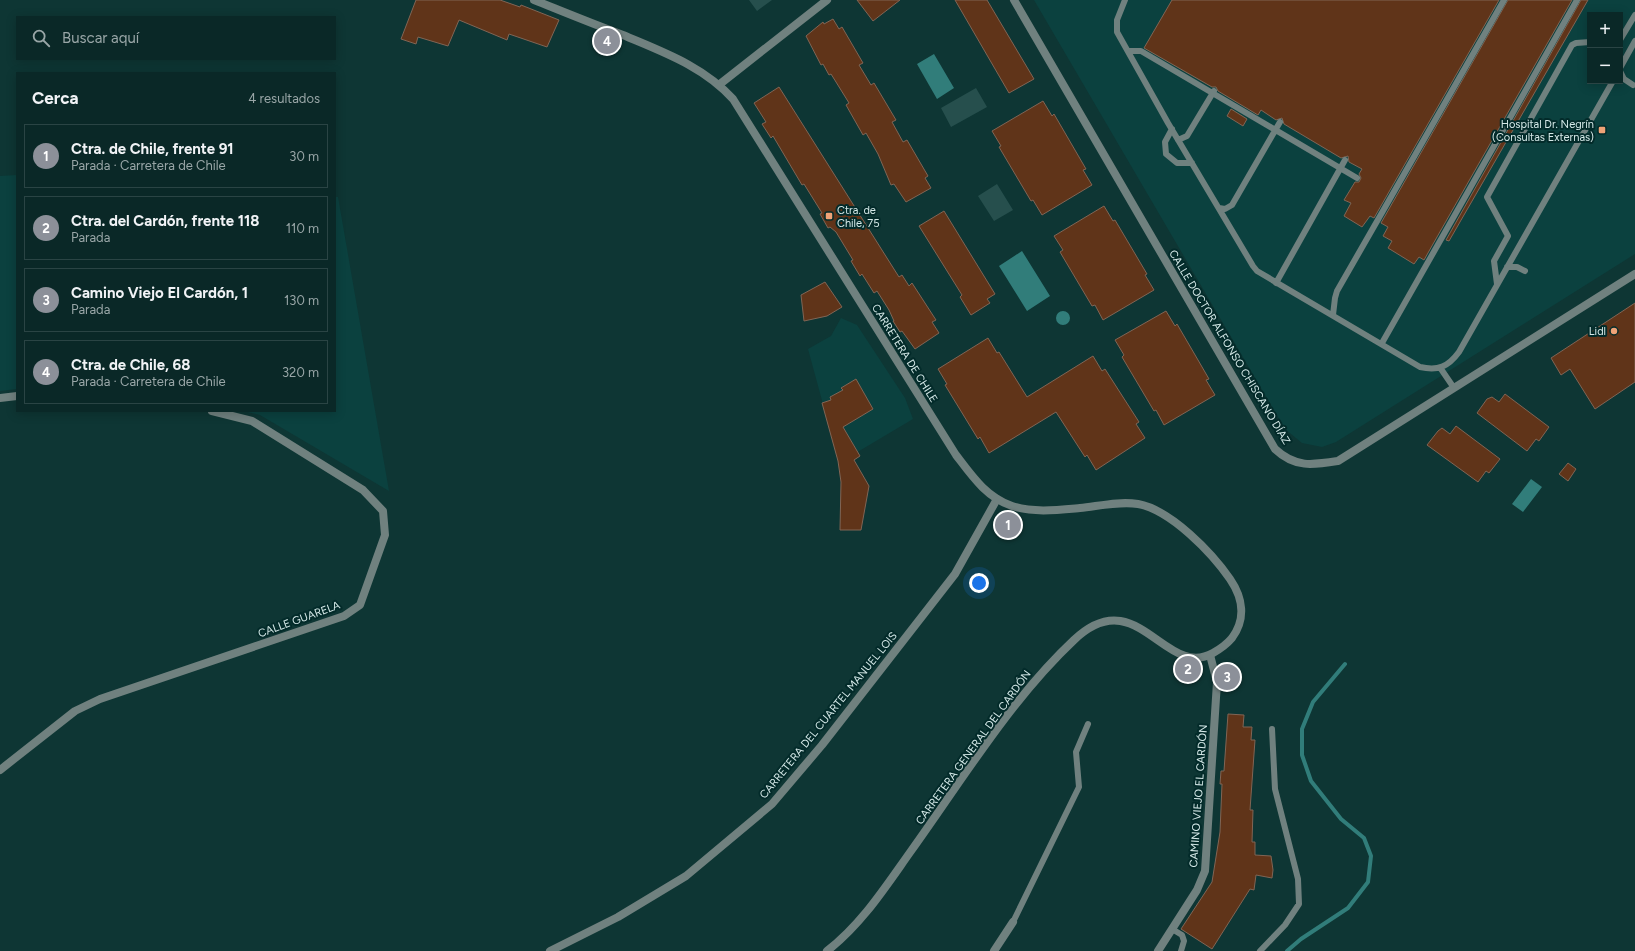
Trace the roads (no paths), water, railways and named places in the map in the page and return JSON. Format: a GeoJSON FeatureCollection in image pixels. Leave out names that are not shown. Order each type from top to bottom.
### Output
{"type":"FeatureCollection","features":[{"type":"Feature","properties":{"kind":"street","name":"CARRETERA DE CHILE"},"geometry":{"type":"LineString","coordinates":[[534,0],[676,58],[720,84],[733,99],[956,455],[976,482],[997,499],[1014,507],[1033,510],[1133,503],[1142,505],[1171,520],[1202,546],[1225,572],[1240,597],[1243,609],[1238,628],[1232,638],[1210,655]]}},
{"type":"Feature","properties":{"kind":"street"},"geometry":{"type":"LineString","coordinates":[[720,84],[827,0]]}},
{"type":"Feature","properties":{"kind":"street","name":"CALLE DOCTOR ALFONSO CHISCANO DÍAZ"},"geometry":{"type":"LineString","coordinates":[[1014,0],[1275,449],[1285,458],[1300,463],[1316,464],[1338,461],[1635,274]]}},
{"type":"Feature","properties":{"kind":"street"},"geometry":{"type":"LineString","coordinates":[[0,398],[16,396]]}},
{"type":"Feature","properties":{"kind":"street","name":"CALLE GUARELA"},"geometry":{"type":"LineString","coordinates":[[0,770],[75,711],[100,699],[344,616],[360,605],[385,535],[383,512],[363,490],[252,421],[216,412]]}},
{"type":"Feature","properties":{"kind":"street","name":"CARRETERA DEL CUARTEL MANUEL LOIS"},"geometry":{"type":"LineString","coordinates":[[550,951],[618,917],[680,879],[733,838],[772,804],[822,745],[956,574],[997,499]]}},
{"type":"Feature","properties":{"kind":"street","name":"CARRETERA GENERAL DEL CARDÓN"},"geometry":{"type":"LineString","coordinates":[[827,951],[838,942],[873,905],[1015,706],[1053,660],[1081,633],[1099,623],[1124,622],[1142,628],[1181,656],[1198,658],[1210,655]]}},
{"type":"Feature","properties":{"kind":"street","name":"CAMINO VIEJO EL CARDÓN"},"geometry":{"type":"LineString","coordinates":[[1158,951],[1197,890],[1205,871],[1217,682],[1210,655]]}},
{"type":"Feature","properties":{"kind":"street"},"geometry":{"type":"LineString","coordinates":[[994,951],[1013,922]]}},
{"type":"Feature","properties":{"kind":"lane"},"geometry":{"type":"LineString","coordinates":[[1125,0],[1117,20],[1117,32],[1178,140],[1257,271],[1382,343],[1420,367],[1430,369],[1441,369],[1452,362],[1459,352],[1611,84]]}},
{"type":"Feature","properties":{"kind":"lane"},"geometry":{"type":"LineString","coordinates":[[1333,315],[1334,298],[1337,291],[1504,0]]}},
{"type":"Feature","properties":{"kind":"lane"},"geometry":{"type":"LineString","coordinates":[[1382,343],[1577,0]]}},
{"type":"Feature","properties":{"kind":"lane"},"geometry":{"type":"LineString","coordinates":[[1623,35],[1635,15]]}},
{"type":"Feature","properties":{"kind":"lane"},"geometry":{"type":"LineString","coordinates":[[1623,63],[1635,41]]}},
{"type":"Feature","properties":{"kind":"lane"},"geometry":{"type":"LineString","coordinates":[[1497,284],[1494,261],[1508,236],[1487,197],[1572,45],[1576,42],[1587,42]]}},
{"type":"Feature","properties":{"kind":"lane"},"geometry":{"type":"LineString","coordinates":[[1128,51],[1141,51],[1357,178]]}},
{"type":"Feature","properties":{"kind":"lane"},"geometry":{"type":"LineString","coordinates":[[1623,77],[1633,85]]}},
{"type":"Feature","properties":{"kind":"lane"},"geometry":{"type":"LineString","coordinates":[[1178,140],[1183,139],[1190,132],[1214,91]]}},
{"type":"Feature","properties":{"kind":"lane"},"geometry":{"type":"LineString","coordinates":[[1219,208],[1225,209],[1232,204],[1280,122]]}},
{"type":"Feature","properties":{"kind":"lane"},"geometry":{"type":"LineString","coordinates":[[1172,129],[1165,142],[1166,154],[1177,163],[1192,163]]}},
{"type":"Feature","properties":{"kind":"lane"},"geometry":{"type":"LineString","coordinates":[[1276,283],[1345,160]]}},
{"type":"Feature","properties":{"kind":"lane"},"geometry":{"type":"LineString","coordinates":[[1507,267],[1517,267],[1526,271]]}},
{"type":"Feature","properties":{"kind":"lane"},"geometry":{"type":"LineString","coordinates":[[1441,369],[1454,388]]}},
{"type":"Feature","properties":{"kind":"lane"},"geometry":{"type":"LineString","coordinates":[[1013,922],[1079,787],[1076,752],[1088,724]]}},
{"type":"Feature","properties":{"kind":"lane"},"geometry":{"type":"LineString","coordinates":[[1260,951],[1285,925],[1299,904],[1298,879],[1275,789],[1272,729]]}},
{"type":"Feature","properties":{"kind":"lane"},"geometry":{"type":"LineString","coordinates":[[1172,929],[1182,935],[1184,941],[1182,951]]}},
{"type":"Feature","properties":{"kind":"waterway"},"geometry":{"type":"LineString","coordinates":[[1287,951],[1301,939],[1348,908],[1368,882],[1371,856],[1364,838],[1341,819],[1311,781],[1302,755],[1302,729],[1313,702],[1345,664]]}},
{"type":"Feature","properties":{"kind":"place","name":"Ctra. de Chile, 68"},"geometry":{"type":"Point","coordinates":[607,41]}},
{"type":"Feature","properties":{"kind":"place","name":"Hospital Dr. Negrín (Consultas Externas)"},"geometry":{"type":"Point","coordinates":[1602,130]}},
{"type":"Feature","properties":{"kind":"place","name":"Ctra. de Chile, 75"},"geometry":{"type":"Point","coordinates":[829,216]}},
{"type":"Feature","properties":{"kind":"place","name":"Lidl"},"geometry":{"type":"Point","coordinates":[1614,331]}},
{"type":"Feature","properties":{"kind":"place","name":"Ctra. de Chile, frente 91"},"geometry":{"type":"Point","coordinates":[1008,525]}},
{"type":"Feature","properties":{"kind":"place","name":"Ctra. del Cardón, frente 118"},"geometry":{"type":"Point","coordinates":[1188,669]}},
{"type":"Feature","properties":{"kind":"place","name":"Camino Viejo El Cardón, 1"},"geometry":{"type":"Point","coordinates":[1227,677]}}]}
